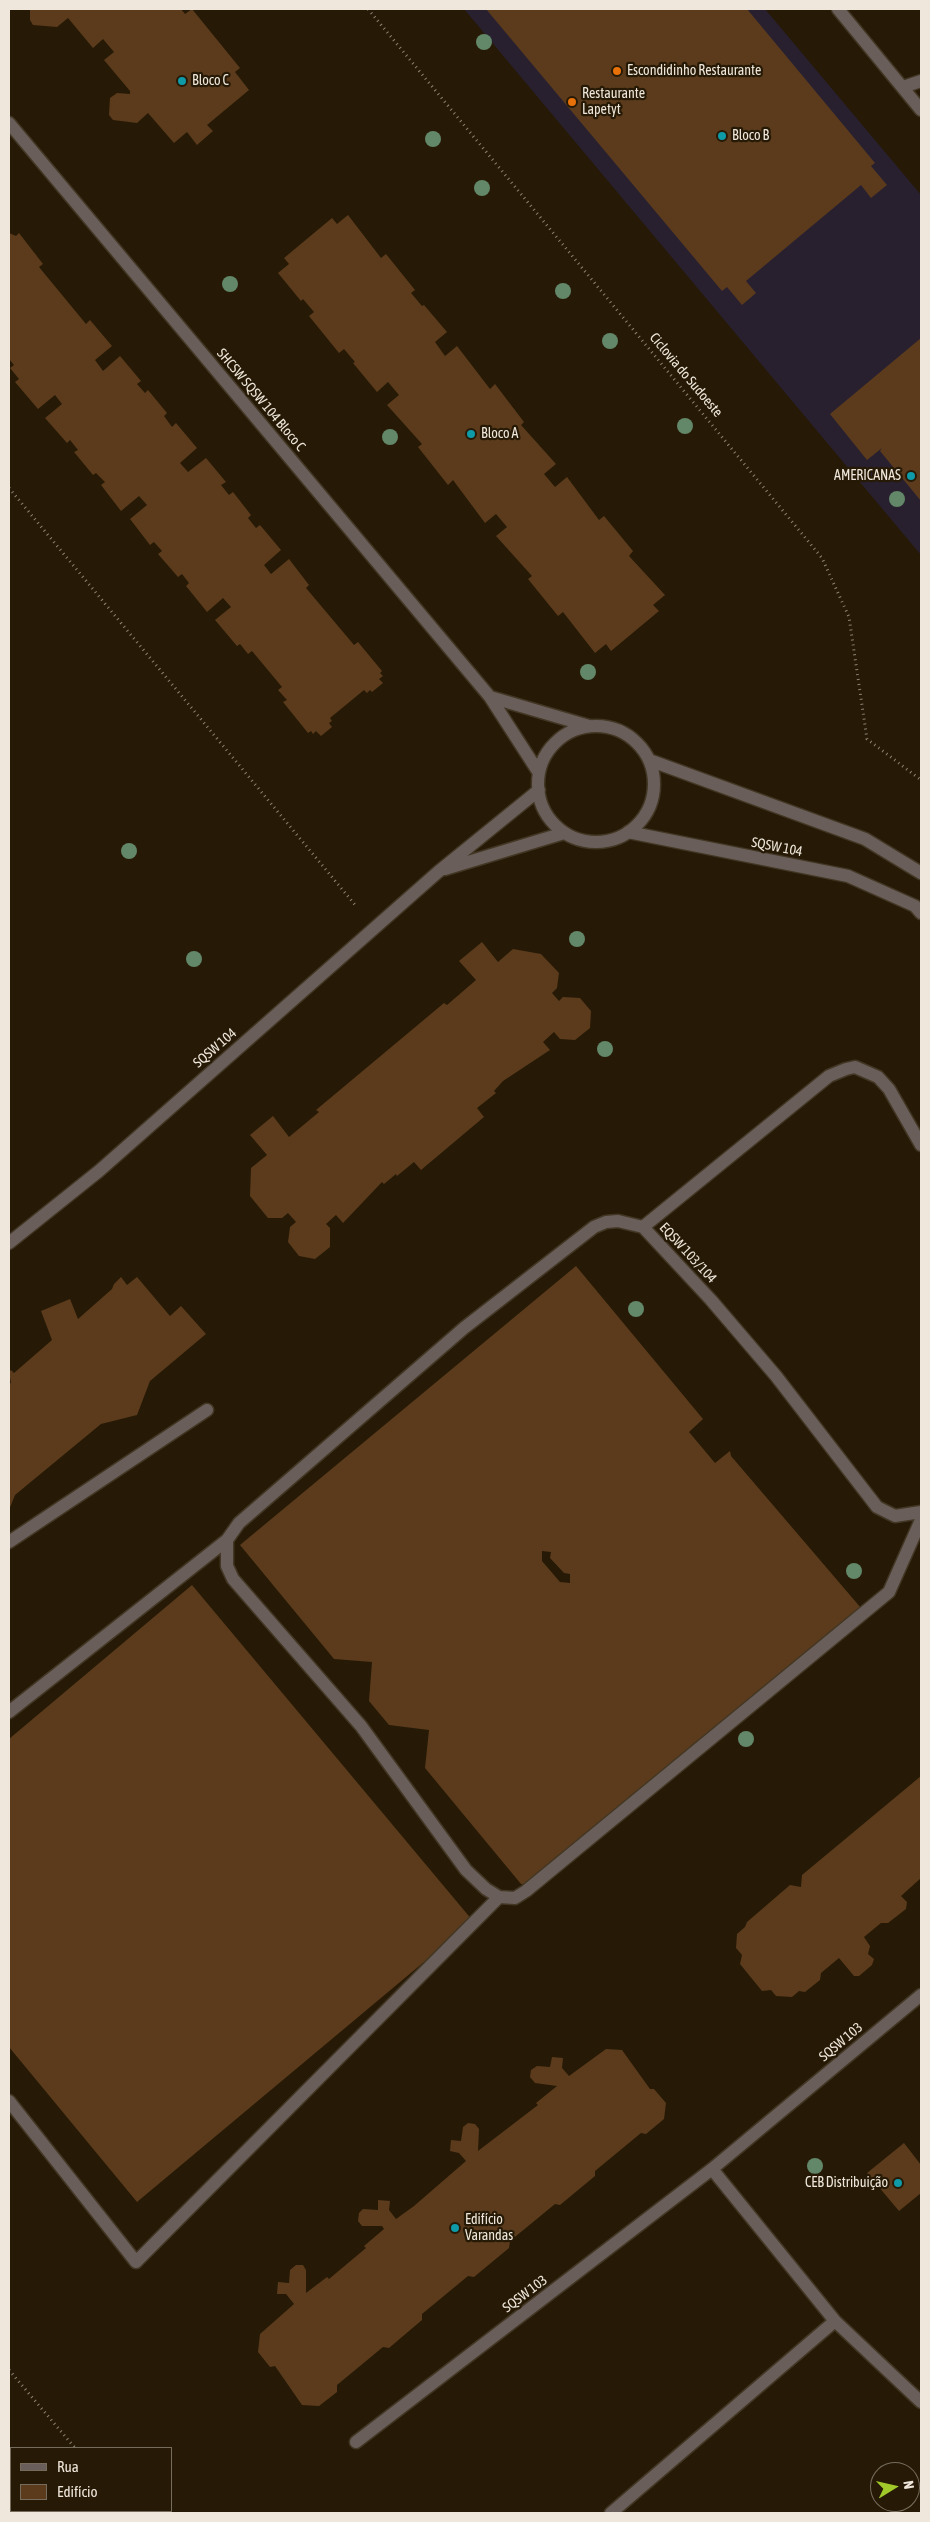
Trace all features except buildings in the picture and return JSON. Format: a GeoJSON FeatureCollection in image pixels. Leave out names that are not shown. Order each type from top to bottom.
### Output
{"type":"FeatureCollection","features":[{"type":"Feature","properties":{"kind":"street"},"geometry":{"type":"LineString","coordinates":[[838,9],[921,110]]}},
{"type":"Feature","properties":{"kind":"street"},"geometry":{"type":"LineString","coordinates":[[903,87],[921,81]]}},
{"type":"Feature","properties":{"kind":"street","name":"SHCSW SQSW 104 Bloco C"},"geometry":{"type":"LineString","coordinates":[[9,123],[490,697],[539,773]]}},
{"type":"Feature","properties":{"kind":"street"},"geometry":{"type":"LineString","coordinates":[[490,697],[591,726],[608,728],[625,734],[639,745],[649,760],[653,776],[653,792],[648,808],[640,821],[628,832],[613,839],[596,842],[579,840],[564,833],[551,821],[543,806],[539,790],[539,773],[544,759],[563,736],[576,729],[591,726]]}},
{"type":"Feature","properties":{"kind":"street"},"geometry":{"type":"LineString","coordinates":[[649,760],[865,839],[921,874]]}},
{"type":"Feature","properties":{"kind":"street","name":"SQSW 104"},"geometry":{"type":"LineString","coordinates":[[9,1243],[99,1172],[438,872],[539,790]]}},
{"type":"Feature","properties":{"kind":"street","name":"SQSW 104"},"geometry":{"type":"LineString","coordinates":[[628,832],[848,876],[919,905]]}},
{"type":"Feature","properties":{"kind":"street","name":"SQSW 104"},"geometry":{"type":"LineString","coordinates":[[438,872],[564,833]]}},
{"type":"Feature","properties":{"kind":"street","name":"EQSW 103/104"},"geometry":{"type":"LineString","coordinates":[[919,1137],[889,1089],[878,1077],[855,1067],[846,1069],[829,1076],[643,1227],[711,1300],[776,1376],[877,1507],[895,1516],[921,1512]]}},
{"type":"Feature","properties":{"kind":"street"},"geometry":{"type":"LineString","coordinates":[[9,1712],[227,1540],[239,1523],[464,1328],[594,1227],[606,1222],[618,1221],[643,1227]]}},
{"type":"Feature","properties":{"kind":"street"},"geometry":{"type":"LineString","coordinates":[[9,1542],[207,1410]]}},
{"type":"Feature","properties":{"kind":"street"},"geometry":{"type":"LineString","coordinates":[[227,1540],[227,1566],[233,1579],[361,1726],[466,1870],[486,1889],[499,1897],[515,1898],[526,1891],[889,1592],[921,1520]]}},
{"type":"Feature","properties":{"kind":"street"},"geometry":{"type":"LineString","coordinates":[[9,2101],[136,2262],[499,1897]]}},
{"type":"Feature","properties":{"kind":"street","name":"SQSW 103"},"geometry":{"type":"LineString","coordinates":[[356,2442],[712,2170],[921,1995]]}},
{"type":"Feature","properties":{"kind":"street"},"geometry":{"type":"LineString","coordinates":[[712,2170],[835,2321],[921,2402]]}},
{"type":"Feature","properties":{"kind":"street"},"geometry":{"type":"LineString","coordinates":[[611,2513],[835,2321]]}},
{"type":"Feature","properties":{"kind":"path","name":"Ciclovia do Sudoeste"},"geometry":{"type":"LineString","coordinates":[[368,9],[822,558],[849,617],[867,739],[921,780]]}},
{"type":"Feature","properties":{"kind":"path"},"geometry":{"type":"LineString","coordinates":[[9,488],[374,928]]}},
{"type":"Feature","properties":{"kind":"path"},"geometry":{"type":"LineString","coordinates":[[9,2370],[74,2447]]}},
{"type":"Feature","properties":{"kind":"shaded area"},"geometry":{"type":"Polygon","coordinates":[[[464,9],[765,9],[921,195],[921,555],[464,9]]]}},
{"type":"Feature","properties":{"kind":"place","name":"Escondidinho Restaurante"},"geometry":{"type":"Point","coordinates":[617,71]}},
{"type":"Feature","properties":{"kind":"place","name":"Bloco C"},"geometry":{"type":"Point","coordinates":[182,81]}},
{"type":"Feature","properties":{"kind":"place","name":"Restaurante Lapetyt"},"geometry":{"type":"Point","coordinates":[572,102]}},
{"type":"Feature","properties":{"kind":"place","name":"Bloco B"},"geometry":{"type":"Point","coordinates":[722,136]}},
{"type":"Feature","properties":{"kind":"place","name":"Bloco A"},"geometry":{"type":"Point","coordinates":[471,434]}},
{"type":"Feature","properties":{"kind":"place","name":"AMERICANAS"},"geometry":{"type":"Point","coordinates":[911,476]}},
{"type":"Feature","properties":{"kind":"place","name":"CEB Distribuição"},"geometry":{"type":"Point","coordinates":[898,2183]}},
{"type":"Feature","properties":{"kind":"place","name":"Edifício Varandas"},"geometry":{"type":"Point","coordinates":[455,2228]}}]}
